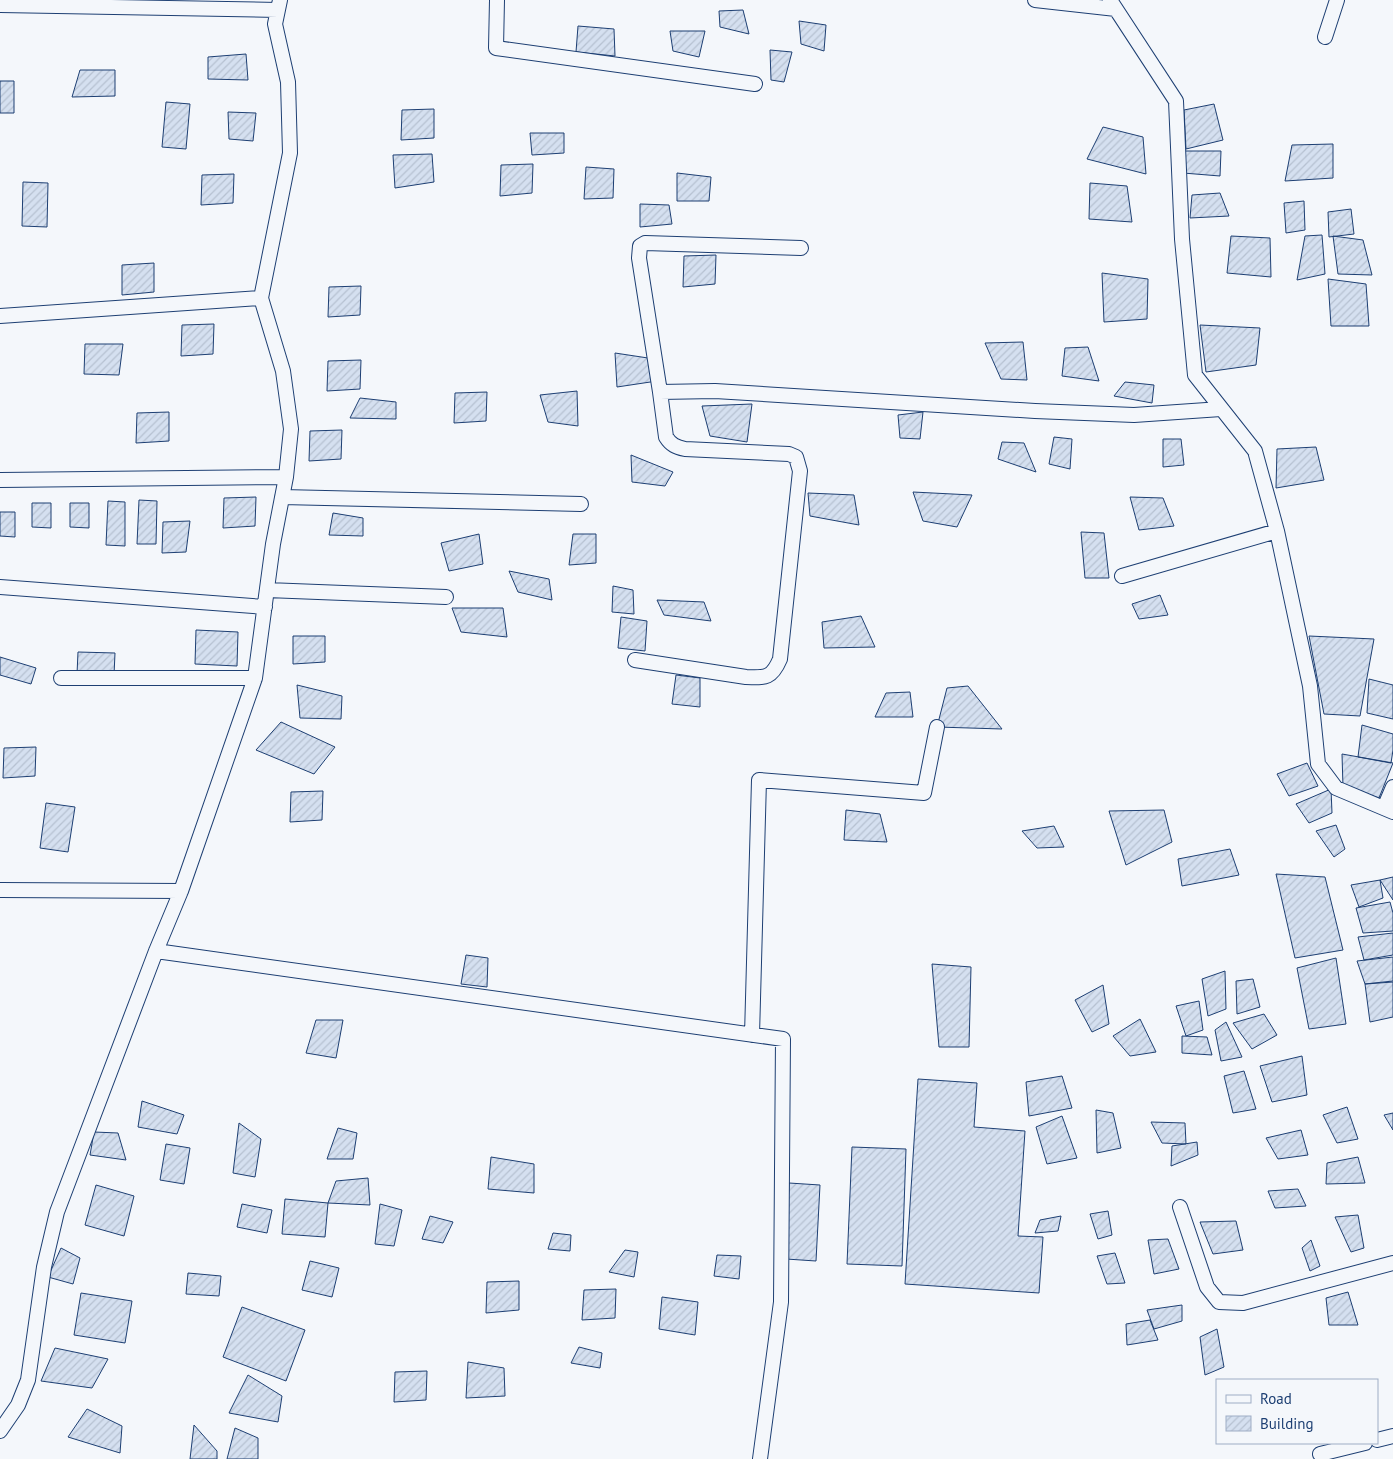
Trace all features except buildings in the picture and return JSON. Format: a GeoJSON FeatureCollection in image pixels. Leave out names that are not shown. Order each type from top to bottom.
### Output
{"type":"FeatureCollection","features":[{"type":"Feature","properties":{"kind":"street"},"geometry":{"type":"LineString","coordinates":[[497,0],[496,48],[756,84]]}},
{"type":"Feature","properties":{"kind":"street"},"geometry":{"type":"LineString","coordinates":[[1035,0],[1113,5],[1176,101],[1182,240],[1195,375],[1255,451],[1277,530],[1310,686],[1318,764],[1336,788],[1388,810],[1393,787]]}},
{"type":"Feature","properties":{"kind":"street"},"geometry":{"type":"LineString","coordinates":[[1326,37],[1337,0]]}},
{"type":"Feature","properties":{"kind":"street"},"geometry":{"type":"LineString","coordinates":[[0,5],[279,5],[275,24],[288,82],[290,153],[261,298],[283,372],[292,429],[286,477],[273,544],[255,678],[181,892],[156,951],[57,1212],[44,1267],[28,1380],[18,1405],[0,1431]]}},
{"type":"Feature","properties":{"kind":"street"},"geometry":{"type":"LineString","coordinates":[[635,660],[760,678],[770,675],[776,670],[780,659],[800,471],[796,458],[789,454],[686,449],[672,445],[666,437],[639,251],[642,244],[646,243],[801,248]]}},
{"type":"Feature","properties":{"kind":"street"},"geometry":{"type":"LineString","coordinates":[[0,316],[261,298]]}},
{"type":"Feature","properties":{"kind":"street"},"geometry":{"type":"LineString","coordinates":[[660,392],[715,391],[1035,411],[1134,415],[1221,410]]}},
{"type":"Feature","properties":{"kind":"street"},"geometry":{"type":"LineString","coordinates":[[0,480],[286,477]]}},
{"type":"Feature","properties":{"kind":"street"},"geometry":{"type":"LineString","coordinates":[[282,497],[581,504]]}},
{"type":"Feature","properties":{"kind":"street"},"geometry":{"type":"LineString","coordinates":[[1122,576],[1277,530]]}},
{"type":"Feature","properties":{"kind":"street"},"geometry":{"type":"LineString","coordinates":[[0,587],[265,607]]}},
{"type":"Feature","properties":{"kind":"street"},"geometry":{"type":"LineString","coordinates":[[267,590],[446,597]]}},
{"type":"Feature","properties":{"kind":"street"},"geometry":{"type":"LineString","coordinates":[[61,678],[255,678]]}},
{"type":"Feature","properties":{"kind":"street"},"geometry":{"type":"LineString","coordinates":[[752,1034],[758,780],[924,793],[937,727]]}},
{"type":"Feature","properties":{"kind":"street"},"geometry":{"type":"LineString","coordinates":[[0,890],[181,892]]}},
{"type":"Feature","properties":{"kind":"street"},"geometry":{"type":"LineString","coordinates":[[156,951],[783,1039],[781,1302],[760,1459]]}},
{"type":"Feature","properties":{"kind":"street"},"geometry":{"type":"LineString","coordinates":[[1180,1206],[1207,1287],[1218,1302],[1243,1302],[1393,1263]]}},
{"type":"Feature","properties":{"kind":"street"},"geometry":{"type":"LineString","coordinates":[[1378,1440],[1393,1436]]}},
{"type":"Feature","properties":{"kind":"street"},"geometry":{"type":"LineString","coordinates":[[1320,1454],[1361,1444]]}}]}
